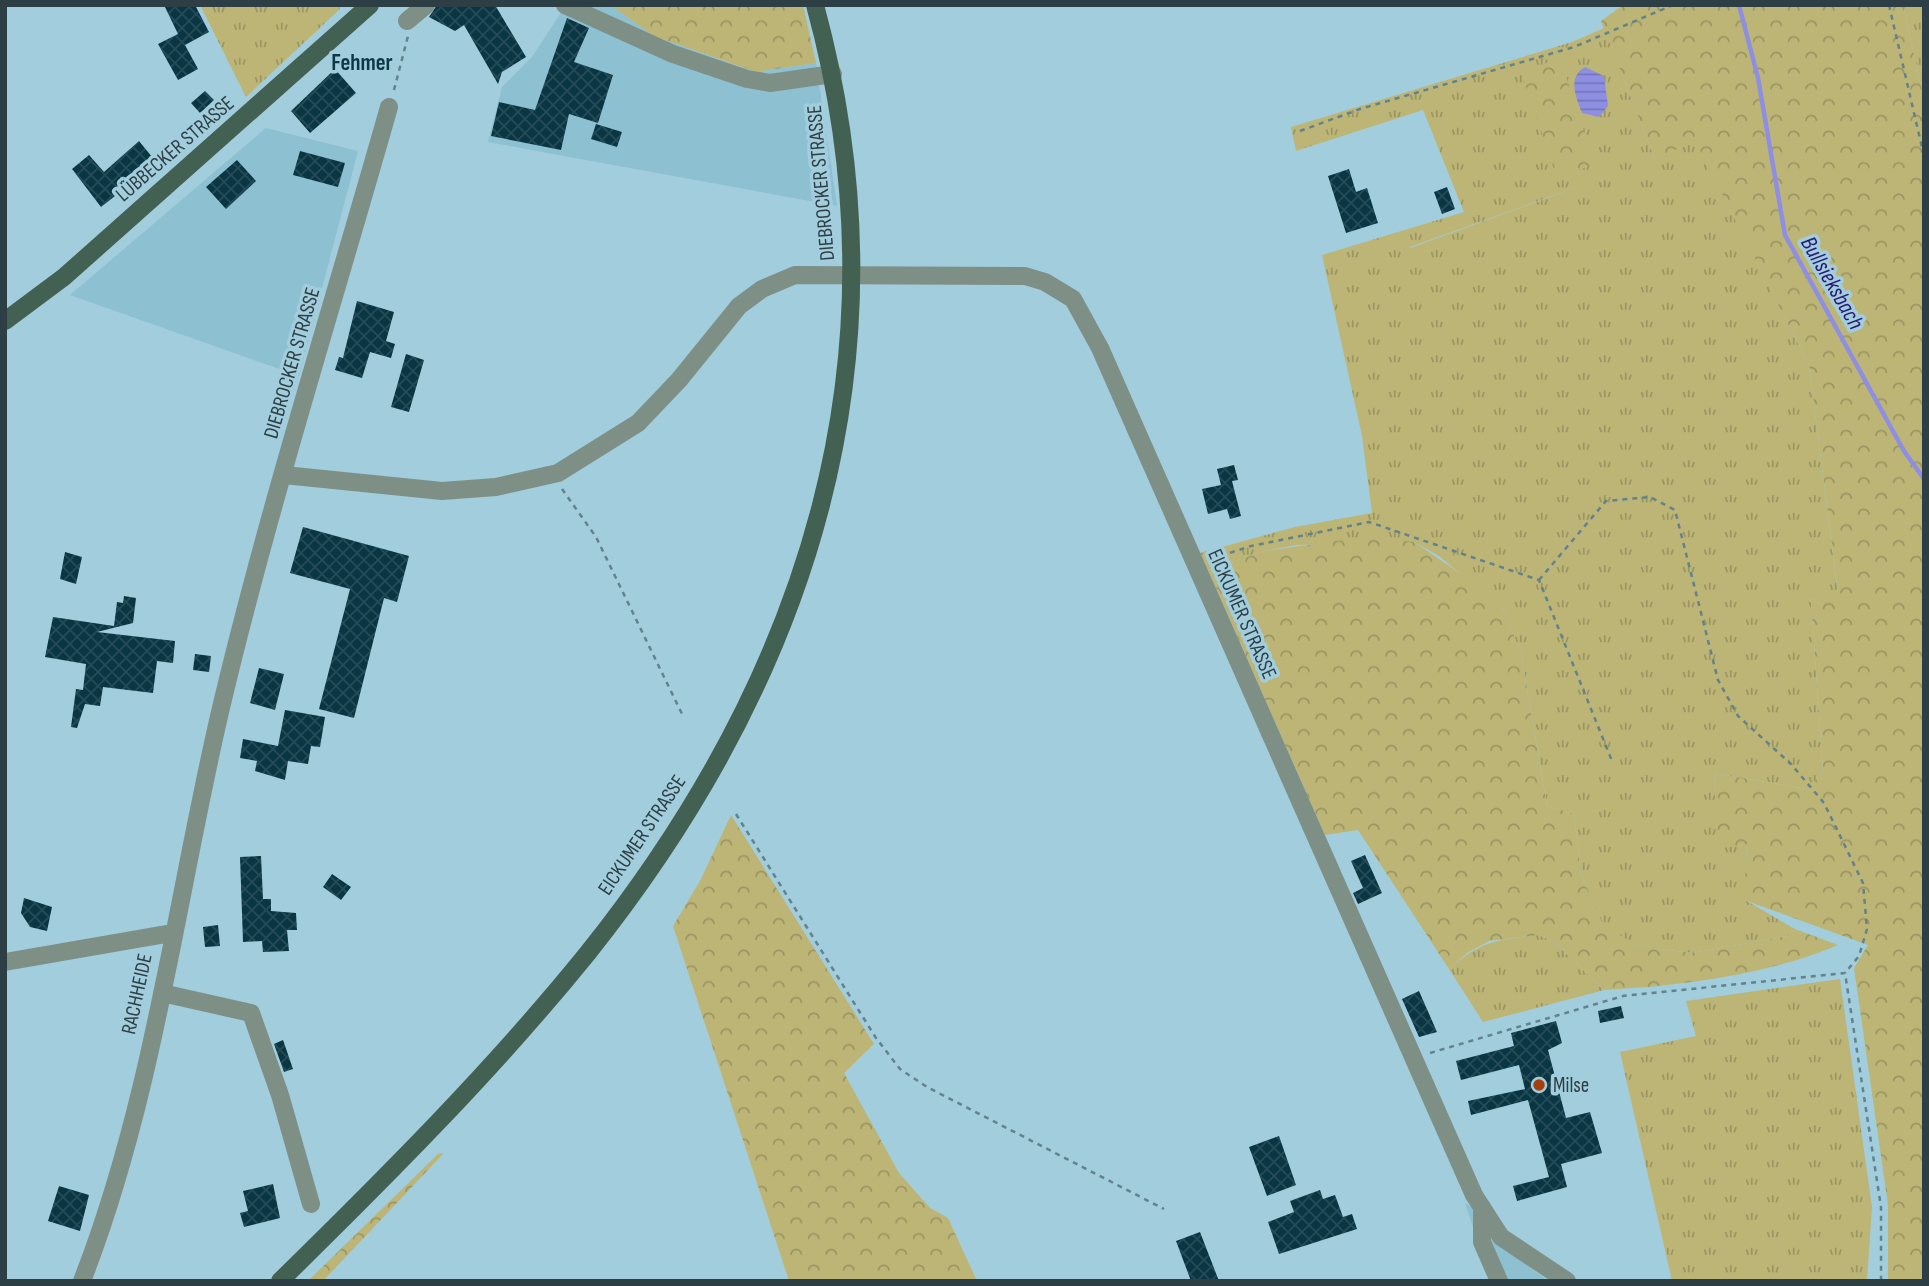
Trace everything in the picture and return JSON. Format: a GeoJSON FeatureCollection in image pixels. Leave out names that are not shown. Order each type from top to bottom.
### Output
{"type":"FeatureCollection","features":[{"type":"Feature","properties":{"kind":"main road","name":"LÜBBECKER STRASSE"},"geometry":{"type":"LineString","coordinates":[[5,321],[64,277],[370,5]]}},
{"type":"Feature","properties":{"kind":"main road","name":"DIEBROCKER STRASSE"},"geometry":{"type":"LineString","coordinates":[[815,5],[832,74],[844,145],[852,274]]}},
{"type":"Feature","properties":{"kind":"main road","name":"EICKUMER STRASSE"},"geometry":{"type":"LineString","coordinates":[[280,1281],[436,1125],[533,1018],[640,883],[732,736],[764,669],[801,578],[832,466],[842,411],[852,311],[852,274]]}},
{"type":"Feature","properties":{"kind":"street"},"geometry":{"type":"LineString","coordinates":[[407,21],[426,5]]}},
{"type":"Feature","properties":{"kind":"street"},"geometry":{"type":"LineString","coordinates":[[565,5],[673,54],[747,79],[770,83],[832,74]]}},
{"type":"Feature","properties":{"kind":"street","name":"DIEBROCKER STRASSE"},"geometry":{"type":"LineString","coordinates":[[220,712],[293,476],[389,107]]}},
{"type":"Feature","properties":{"kind":"street","name":"DIEBROCKER STRASSE"},"geometry":{"type":"LineString","coordinates":[[562,470],[638,424],[716,330],[762,289],[795,275],[852,274]]}},
{"type":"Feature","properties":{"kind":"street","name":"EICKUMER STRASSE"},"geometry":{"type":"LineString","coordinates":[[852,274],[1025,276],[1045,282],[1073,299],[1100,348],[1426,1089],[1482,1208],[1501,1237],[1567,1281]]}},
{"type":"Feature","properties":{"kind":"street"},"geometry":{"type":"LineString","coordinates":[[293,476],[457,491],[496,487],[562,470]]}},
{"type":"Feature","properties":{"kind":"street","name":"RACHHEIDE"},"geometry":{"type":"LineString","coordinates":[[82,1281],[103,1226],[123,1155],[162,993],[172,933],[220,712]]}},
{"type":"Feature","properties":{"kind":"street"},"geometry":{"type":"LineString","coordinates":[[5,962],[172,933]]}},
{"type":"Feature","properties":{"kind":"street"},"geometry":{"type":"LineString","coordinates":[[162,993],[251,1013],[280,1095],[311,1204]]}},
{"type":"Feature","properties":{"kind":"street"},"geometry":{"type":"LineString","coordinates":[[1482,1208],[1482,1242],[1499,1281]]}},
{"type":"Feature","properties":{"kind":"path"},"geometry":{"type":"LineString","coordinates":[[1300,131],[1360,108],[1552,53],[1673,5]]}},
{"type":"Feature","properties":{"kind":"path"},"geometry":{"type":"LineString","coordinates":[[1889,5],[1924,156]]}},
{"type":"Feature","properties":{"kind":"path"},"geometry":{"type":"LineString","coordinates":[[389,107],[408,39],[407,21]]}},
{"type":"Feature","properties":{"kind":"path"},"geometry":{"type":"LineString","coordinates":[[562,470],[562,489],[596,537],[684,718]]}},
{"type":"Feature","properties":{"kind":"path"},"geometry":{"type":"LineString","coordinates":[[1413,1058],[1623,996],[1845,973],[1859,956],[1867,929],[1863,883],[1824,803],[1791,764],[1738,716],[1718,680],[1675,510],[1650,498],[1606,501],[1539,580]]}},
{"type":"Feature","properties":{"kind":"path"},"geometry":{"type":"LineString","coordinates":[[1195,564],[1251,547],[1369,522],[1539,580],[1612,761]]}},
{"type":"Feature","properties":{"kind":"path"},"geometry":{"type":"LineString","coordinates":[[736,814],[876,1038],[900,1069],[927,1087],[1164,1209]]}},
{"type":"Feature","properties":{"kind":"path"},"geometry":{"type":"LineString","coordinates":[[1845,973],[1881,1207],[1881,1281]]}},
{"type":"Feature","properties":{"kind":"shaded area"},"geometry":{"type":"Polygon","coordinates":[[[566,5],[610,5],[654,36],[755,72],[816,63],[837,206],[488,142],[502,87],[532,57],[566,5]]]}},
{"type":"Feature","properties":{"kind":"shaded area"},"geometry":{"type":"Polygon","coordinates":[[[266,128],[358,151],[299,376],[70,295],[266,128]]]}},
{"type":"Feature","properties":{"kind":"shaded area"},"geometry":{"type":"Polygon","coordinates":[[[1465,1203],[1476,1210],[1498,1243],[1548,1281],[1491,1281],[1465,1203]]]}},
{"type":"Feature","properties":{"kind":"green space"},"geometry":{"type":"Polygon","coordinates":[[[200,5],[339,5],[340,9],[246,97],[200,5]]]}},
{"type":"Feature","properties":{"kind":"green space"},"geometry":{"type":"Polygon","coordinates":[[[610,5],[803,5],[816,63],[756,72],[654,36],[610,5]]]}},
{"type":"Feature","properties":{"kind":"green space"},"geometry":{"type":"Polygon","coordinates":[[[1623,5],[1903,5],[1924,99],[1924,1281],[1888,1281],[1888,1205],[1854,968],[1868,945],[1744,900],[1747,844],[1717,849],[1714,773],[1808,789],[1823,772],[1811,600],[1838,593],[1809,365],[1695,141],[1655,159],[1601,21],[1623,5]]]}},
{"type":"Feature","properties":{"kind":"green space"},"geometry":{"type":"Polygon","coordinates":[[[1903,5],[1924,5],[1924,99],[1903,5]]]}},
{"type":"Feature","properties":{"kind":"green space"},"geometry":{"type":"Polygon","coordinates":[[[1604,28],[1655,159],[1695,140],[1809,365],[1838,594],[1811,600],[1823,772],[1808,789],[1714,773],[1718,848],[1747,843],[1745,900],[1795,929],[1788,936],[1692,953],[1638,946],[1603,926],[1581,874],[1574,814],[1547,806],[1521,653],[1503,609],[1439,556],[1414,542],[1297,545],[1265,551],[1208,570],[1200,553],[1295,527],[1372,513],[1362,436],[1322,255],[1464,212],[1423,110],[1296,151],[1291,127],[1572,42],[1604,28]],[[1594,181],[1410,247],[1410,248],[1594,181]]]}},
{"type":"Feature","properties":{"kind":"green space"},"geometry":{"type":"Polygon","coordinates":[[[1560,58],[1595,164],[1557,178],[1521,72],[1560,58]]]}},
{"type":"Feature","properties":{"kind":"green space"},"geometry":{"type":"Polygon","coordinates":[[[1372,536],[1414,542],[1476,584],[1503,609],[1521,653],[1547,806],[1574,814],[1581,874],[1603,925],[1638,946],[1692,953],[1788,936],[1795,929],[1838,945],[1783,964],[1723,977],[1663,986],[1604,990],[1553,941],[1539,935],[1489,941],[1467,953],[1449,969],[1358,830],[1325,835],[1208,570],[1265,551],[1372,536]]]}},
{"type":"Feature","properties":{"kind":"green space"},"geometry":{"type":"Polygon","coordinates":[[[731,815],[874,1044],[844,1073],[899,1173],[930,1208],[948,1218],[977,1281],[789,1281],[673,926],[700,881],[731,815]]]}},
{"type":"Feature","properties":{"kind":"green space"},"geometry":{"type":"Polygon","coordinates":[[[1539,935],[1553,941],[1604,990],[1483,1022],[1449,969],[1471,952],[1491,943],[1539,935]]]}},
{"type":"Feature","properties":{"kind":"green space"},"geometry":{"type":"Polygon","coordinates":[[[1840,979],[1872,1207],[1867,1281],[1672,1281],[1620,1052],[1696,1036],[1686,1001],[1840,979]]]}},
{"type":"Feature","properties":{"kind":"green space"},"geometry":{"type":"Polygon","coordinates":[[[444,1153],[323,1281],[308,1281],[438,1154],[444,1153]]]}},
{"type":"Feature","properties":{"kind":"water"},"geometry":{"type":"Polygon","coordinates":[[[1585,67],[1604,76],[1608,106],[1599,117],[1582,113],[1574,88],[1576,76],[1585,67]]]}},
{"type":"Feature","properties":{"kind":"building"},"geometry":{"type":"Polygon","coordinates":[[[164,5],[195,5],[209,32],[185,45],[198,69],[178,80],[158,44],[178,34],[164,5]]]}},
{"type":"Feature","properties":{"kind":"building"},"geometry":{"type":"Polygon","coordinates":[[[437,5],[495,5],[526,57],[502,72],[498,84],[464,25],[455,31],[429,17],[437,5]]]}},
{"type":"Feature","properties":{"kind":"building"},"geometry":{"type":"Polygon","coordinates":[[[567,18],[589,28],[574,62],[613,75],[598,123],[569,114],[561,150],[491,136],[499,102],[535,110],[567,18]]]}},
{"type":"Feature","properties":{"kind":"building"},"geometry":{"type":"Polygon","coordinates":[[[335,69],[356,93],[310,133],[291,111],[335,69]]]}},
{"type":"Feature","properties":{"kind":"building"},"geometry":{"type":"Polygon","coordinates":[[[205,91],[214,100],[200,113],[191,103],[205,91]]]}},
{"type":"Feature","properties":{"kind":"building"},"geometry":{"type":"Polygon","coordinates":[[[596,124],[622,132],[617,147],[591,139],[596,124]]]}},
{"type":"Feature","properties":{"kind":"building"},"geometry":{"type":"Polygon","coordinates":[[[139,141],[157,163],[101,207],[72,169],[89,155],[104,172],[139,141]]]}},
{"type":"Feature","properties":{"kind":"building"},"geometry":{"type":"Polygon","coordinates":[[[300,151],[345,163],[338,187],[293,175],[300,151]]]}},
{"type":"Feature","properties":{"kind":"building"},"geometry":{"type":"Polygon","coordinates":[[[237,160],[256,181],[226,209],[206,187],[237,160]]]}},
{"type":"Feature","properties":{"kind":"building"},"geometry":{"type":"Polygon","coordinates":[[[1349,169],[1356,192],[1367,188],[1378,223],[1346,233],[1328,176],[1349,169]]]}},
{"type":"Feature","properties":{"kind":"building"},"geometry":{"type":"Polygon","coordinates":[[[1447,187],[1455,209],[1442,214],[1434,192],[1447,187]]]}},
{"type":"Feature","properties":{"kind":"building"},"geometry":{"type":"Polygon","coordinates":[[[357,301],[394,312],[386,341],[395,344],[391,358],[370,352],[362,378],[335,370],[339,357],[343,358],[357,301]]]}},
{"type":"Feature","properties":{"kind":"building"},"geometry":{"type":"Polygon","coordinates":[[[406,354],[424,360],[409,412],[391,407],[406,354]]]}},
{"type":"Feature","properties":{"kind":"building"},"geometry":{"type":"Polygon","coordinates":[[[1234,465],[1238,480],[1232,481],[1241,516],[1230,519],[1227,509],[1208,514],[1202,489],[1221,485],[1217,469],[1234,465]]]}},
{"type":"Feature","properties":{"kind":"building"},"geometry":{"type":"Polygon","coordinates":[[[303,527],[409,556],[397,602],[384,598],[354,718],[319,709],[350,589],[290,573],[303,527]]]}},
{"type":"Feature","properties":{"kind":"building"},"geometry":{"type":"Polygon","coordinates":[[[65,552],[82,557],[76,584],[60,579],[65,552]]]}},
{"type":"Feature","properties":{"kind":"building"},"geometry":{"type":"Polygon","coordinates":[[[124,596],[136,598],[133,623],[97,632],[175,641],[173,663],[157,661],[153,693],[103,687],[100,706],[85,704],[77,728],[71,727],[76,689],[83,690],[86,664],[45,657],[53,617],[114,626],[117,602],[123,603],[124,596]]]}},
{"type":"Feature","properties":{"kind":"building"},"geometry":{"type":"Polygon","coordinates":[[[195,654],[211,656],[209,672],[193,670],[195,654]]]}},
{"type":"Feature","properties":{"kind":"building"},"geometry":{"type":"Polygon","coordinates":[[[259,668],[284,674],[275,710],[250,703],[259,668]]]}},
{"type":"Feature","properties":{"kind":"building"},"geometry":{"type":"Polygon","coordinates":[[[285,710],[325,717],[320,747],[311,746],[308,764],[288,761],[285,780],[255,771],[257,761],[240,758],[243,739],[278,746],[285,710]]]}},
{"type":"Feature","properties":{"kind":"building"},"geometry":{"type":"Polygon","coordinates":[[[1365,855],[1382,893],[1358,904],[1353,893],[1363,888],[1351,861],[1365,855]]]}},
{"type":"Feature","properties":{"kind":"building"},"geometry":{"type":"Polygon","coordinates":[[[261,856],[263,899],[271,899],[271,911],[296,913],[297,930],[287,930],[289,951],[263,952],[262,941],[243,942],[240,857],[261,856]]]}},
{"type":"Feature","properties":{"kind":"building"},"geometry":{"type":"Polygon","coordinates":[[[332,874],[351,887],[341,900],[323,887],[332,874]]]}},
{"type":"Feature","properties":{"kind":"building"},"geometry":{"type":"Polygon","coordinates":[[[24,898],[52,907],[47,931],[30,927],[21,913],[24,898]]]}},
{"type":"Feature","properties":{"kind":"building"},"geometry":{"type":"Polygon","coordinates":[[[218,925],[220,946],[205,947],[203,927],[218,925]]]}},
{"type":"Feature","properties":{"kind":"building"},"geometry":{"type":"Polygon","coordinates":[[[1419,991],[1437,1032],[1419,1037],[1402,999],[1419,991]]]}},
{"type":"Feature","properties":{"kind":"building"},"geometry":{"type":"Polygon","coordinates":[[[1621,1006],[1624,1018],[1600,1023],[1598,1011],[1621,1006]]]}},
{"type":"Feature","properties":{"kind":"building"},"geometry":{"type":"Polygon","coordinates":[[[1556,1021],[1562,1043],[1548,1050],[1566,1118],[1590,1112],[1602,1153],[1561,1164],[1567,1187],[1517,1201],[1513,1186],[1549,1177],[1528,1100],[1471,1115],[1468,1101],[1525,1089],[1519,1065],[1461,1080],[1456,1061],[1514,1046],[1511,1033],[1556,1021]]]}},
{"type":"Feature","properties":{"kind":"building"},"geometry":{"type":"Polygon","coordinates":[[[283,1040],[293,1069],[284,1072],[274,1044],[283,1040]]]}},
{"type":"Feature","properties":{"kind":"building"},"geometry":{"type":"Polygon","coordinates":[[[1279,1136],[1296,1185],[1267,1196],[1249,1147],[1279,1136]]]}},
{"type":"Feature","properties":{"kind":"building"},"geometry":{"type":"Polygon","coordinates":[[[273,1184],[280,1218],[244,1227],[240,1213],[248,1211],[243,1191],[273,1184]]]}},
{"type":"Feature","properties":{"kind":"building"},"geometry":{"type":"Polygon","coordinates":[[[59,1186],[89,1195],[80,1231],[48,1221],[59,1186]]]}},
{"type":"Feature","properties":{"kind":"building"},"geometry":{"type":"Polygon","coordinates":[[[1320,1190],[1323,1199],[1335,1195],[1343,1217],[1352,1214],[1357,1229],[1279,1254],[1268,1222],[1294,1212],[1290,1201],[1320,1190]]]}},
{"type":"Feature","properties":{"kind":"building"},"geometry":{"type":"Polygon","coordinates":[[[1200,1232],[1219,1281],[1191,1281],[1176,1241],[1200,1232]]]}},
{"type":"Feature","properties":{"kind":"waterway","name":"Bullsieksbach"},"geometry":{"type":"LineString","coordinates":[[1739,5],[1758,78],[1785,235],[1904,451],[1924,479]]}},
{"type":"Feature","properties":{"kind":"place","name":"Milse"},"geometry":{"type":"Point","coordinates":[1539,1085]}},
{"type":"Feature","properties":{"kind":"district","name":"Fehmer"},"geometry":{"type":"Point","coordinates":[362,63]}}]}
